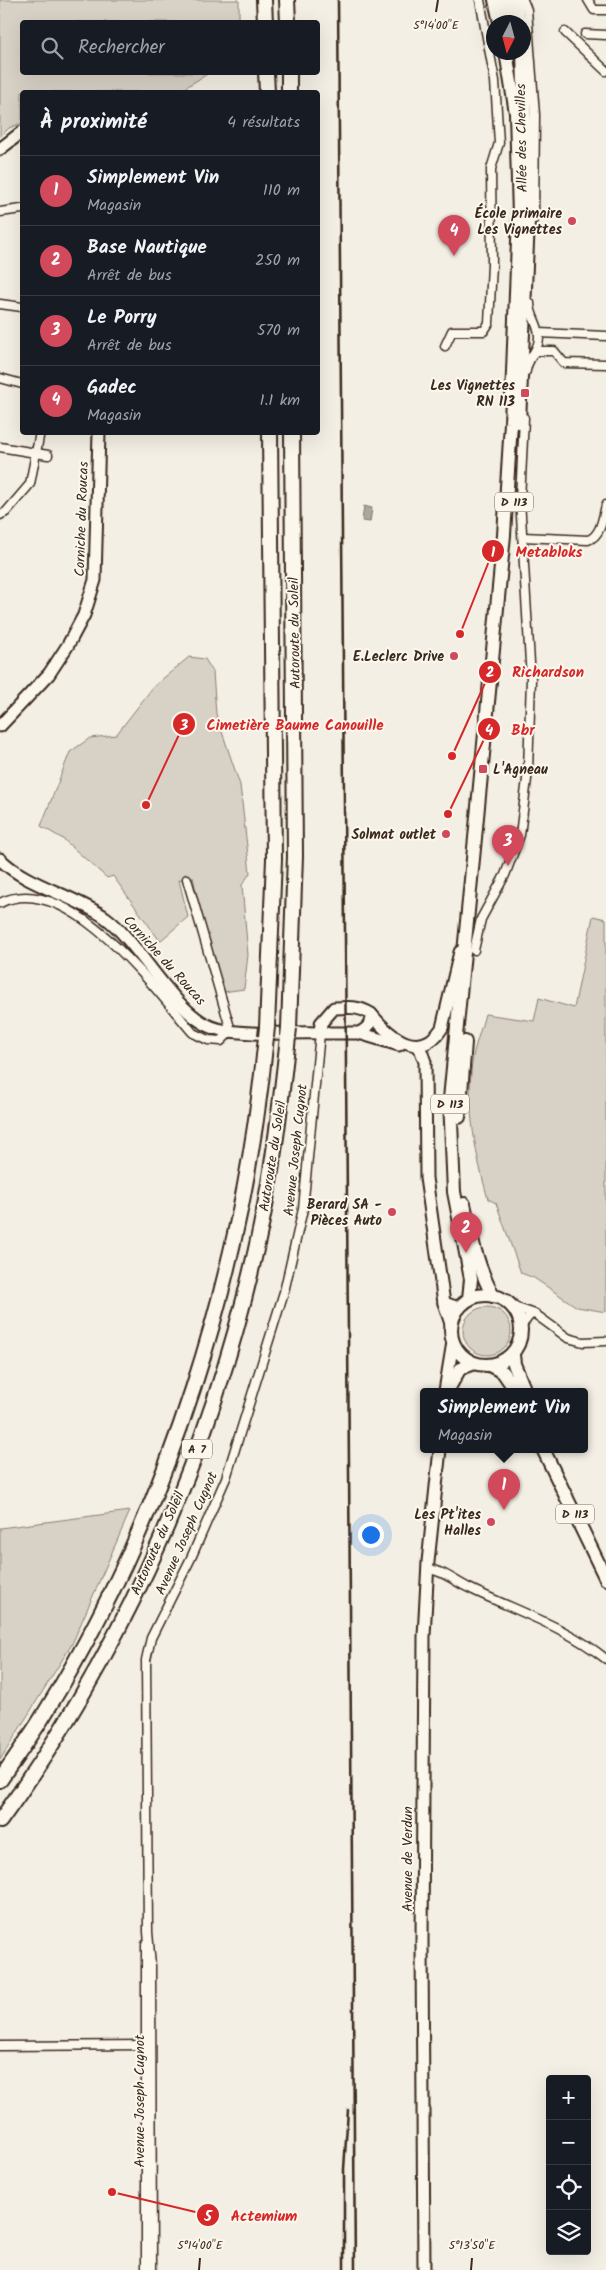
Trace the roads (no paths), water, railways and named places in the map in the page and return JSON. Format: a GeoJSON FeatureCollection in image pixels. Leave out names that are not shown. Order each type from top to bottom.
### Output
{"type":"FeatureCollection","features":[{"type":"Feature","properties":{"kind":"highway"},"geometry":{"type":"LineString","coordinates":[[264,0],[265,20]]}},
{"type":"Feature","properties":{"kind":"highway"},"geometry":{"type":"LineString","coordinates":[[287,0],[288,20]]}},
{"type":"Feature","properties":{"kind":"highway"},"geometry":{"type":"LineString","coordinates":[[266,75],[267,90]]}},
{"type":"Feature","properties":{"kind":"highway"},"geometry":{"type":"LineString","coordinates":[[289,75],[289,90]]}},
{"type":"Feature","properties":{"kind":"highway","name":"Autoroute du Soleil"},"geometry":{"type":"LineString","coordinates":[[0,1780],[45,1713],[92,1630],[138,1532],[171,1449],[204,1357],[238,1218],[259,1104],[266,1032],[274,859],[270,435]]}},
{"type":"Feature","properties":{"kind":"highway","name":"Autoroute du Soleil"},"geometry":{"type":"LineString","coordinates":[[0,1821],[60,1732],[110,1647],[154,1556],[194,1460],[232,1343],[261,1226],[278,1132],[289,1032],[295,856],[292,435]]}},
{"type":"Feature","properties":{"kind":"main road"},"geometry":{"type":"LineString","coordinates":[[495,0],[498,15]]}},
{"type":"Feature","properties":{"kind":"main road"},"geometry":{"type":"LineString","coordinates":[[504,0],[507,15]]}},
{"type":"Feature","properties":{"kind":"main road"},"geometry":{"type":"LineString","coordinates":[[515,0],[518,15]]}},
{"type":"Feature","properties":{"kind":"main road","name":"D 113"},"geometry":{"type":"LineString","coordinates":[[469,1299],[470,1279],[454,1192],[450,1099],[470,909],[504,534],[511,423],[519,215],[516,113],[507,60]]}},
{"type":"Feature","properties":{"kind":"main road","name":"D 113"},"geometry":{"type":"LineString","coordinates":[[517,60],[526,108]]}},
{"type":"Feature","properties":{"kind":"main road","name":"D 113"},"geometry":{"type":"LineString","coordinates":[[494,1296],[482,1275],[473,1247],[462,1182],[458,1109],[512,536],[522,392],[528,220],[523,60]]}},
{"type":"Feature","properties":{"kind":"main road"},"geometry":{"type":"LineString","coordinates":[[0,149],[20,134]]}},
{"type":"Feature","properties":{"kind":"main road","name":"Corniche du Roucas"},"geometry":{"type":"LineString","coordinates":[[0,726],[49,674],[68,645],[84,615],[95,580],[98,435]]}},
{"type":"Feature","properties":{"kind":"main road","name":"Corniche du Roucas"},"geometry":{"type":"LineString","coordinates":[[0,859],[22,875],[92,909],[107,919],[120,931],[187,1011],[216,1029],[231,1031],[359,1033],[390,1041],[410,1050],[418,1056],[426,1069]]}},
{"type":"Feature","properties":{"kind":"main road"},"geometry":{"type":"LineString","coordinates":[[416,1045],[429,1042],[436,1037],[442,1028],[470,909]]}},
{"type":"Feature","properties":{"kind":"main road"},"geometry":{"type":"LineString","coordinates":[[320,1032],[321,1023],[334,1008],[353,1006],[363,1008],[390,1034],[416,1045],[424,1056],[426,1069],[424,1130],[426,1178],[444,1303],[451,1324],[453,1342],[445,1388]]}},
{"type":"Feature","properties":{"kind":"main road"},"geometry":{"type":"LineString","coordinates":[[359,1033],[370,1025],[371,1014]]}},
{"type":"Feature","properties":{"kind":"main road"},"geometry":{"type":"LineString","coordinates":[[451,1324],[459,1308],[469,1299],[485,1295],[494,1296],[505,1300],[514,1307],[522,1325],[519,1346],[513,1355],[491,1366]]}},
{"type":"Feature","properties":{"kind":"main road"},"geometry":{"type":"LineString","coordinates":[[444,1303],[459,1308]]}},
{"type":"Feature","properties":{"kind":"main road"},"geometry":{"type":"LineString","coordinates":[[453,1342],[458,1351],[473,1364]]}},
{"type":"Feature","properties":{"kind":"main road"},"geometry":{"type":"LineString","coordinates":[[513,1355],[514,1364],[524,1388]]}},
{"type":"Feature","properties":{"kind":"main road"},"geometry":{"type":"LineString","coordinates":[[450,1388],[455,1374],[460,1369],[473,1364],[491,1366],[502,1372],[514,1388]]}},
{"type":"Feature","properties":{"kind":"main road","name":"Avenue de Verdun"},"geometry":{"type":"LineString","coordinates":[[424,2270],[422,1732],[424,1636],[428,1569],[440,1453]]}},
{"type":"Feature","properties":{"kind":"main road","name":"D 113"},"geometry":{"type":"LineString","coordinates":[[545,1453],[606,1580]]}},
{"type":"Feature","properties":{"kind":"main road","name":"D 113"},"geometry":{"type":"LineString","coordinates":[[554,1453],[606,1561]]}},
{"type":"Feature","properties":{"kind":"street"},"geometry":{"type":"LineString","coordinates":[[445,346],[452,331],[484,331],[489,323],[492,265],[491,169],[499,143],[495,81],[480,0]]}},
{"type":"Feature","properties":{"kind":"street","name":"Allée des Chevilles"},"geometry":{"type":"LineString","coordinates":[[523,0],[527,10],[535,115],[530,312],[539,333]]}},
{"type":"Feature","properties":{"kind":"street"},"geometry":{"type":"LineString","coordinates":[[588,0],[594,10],[606,10]]}},
{"type":"Feature","properties":{"kind":"street"},"geometry":{"type":"LineString","coordinates":[[565,32],[606,71]]}},
{"type":"Feature","properties":{"kind":"street"},"geometry":{"type":"LineString","coordinates":[[585,34],[606,35]]}},
{"type":"Feature","properties":{"kind":"street"},"geometry":{"type":"LineString","coordinates":[[0,212],[20,209]]}},
{"type":"Feature","properties":{"kind":"street"},"geometry":{"type":"LineString","coordinates":[[0,304],[20,307]]}},
{"type":"Feature","properties":{"kind":"street"},"geometry":{"type":"LineString","coordinates":[[474,950],[481,919],[505,875],[520,835],[528,771],[531,679],[520,500],[528,362],[536,351],[539,333],[606,336]]}},
{"type":"Feature","properties":{"kind":"street"},"geometry":{"type":"LineString","coordinates":[[550,334],[554,351],[564,363],[606,364]]}},
{"type":"Feature","properties":{"kind":"street"},"geometry":{"type":"LineString","coordinates":[[536,351],[554,351]]}},
{"type":"Feature","properties":{"kind":"street"},"geometry":{"type":"LineString","coordinates":[[0,378],[20,383]]}},
{"type":"Feature","properties":{"kind":"street"},"geometry":{"type":"LineString","coordinates":[[0,515],[6,512],[30,484],[40,435]]}},
{"type":"Feature","properties":{"kind":"street"},"geometry":{"type":"LineString","coordinates":[[0,447],[48,455]]}},
{"type":"Feature","properties":{"kind":"street"},"geometry":{"type":"LineString","coordinates":[[523,537],[588,540],[594,538],[606,505]]}},
{"type":"Feature","properties":{"kind":"street"},"geometry":{"type":"LineString","coordinates":[[0,903],[11,898],[32,897],[47,901],[88,922],[120,948],[193,1032],[208,1040],[221,1041],[231,1031],[187,879]]}},
{"type":"Feature","properties":{"kind":"street","name":"Avenue Joseph Cugnot"},"geometry":{"type":"LineString","coordinates":[[146,2270],[148,2045],[151,1966],[148,1932],[146,1660],[151,1638],[191,1558],[226,1478],[284,1292],[303,1209],[320,1032]]}},
{"type":"Feature","properties":{"kind":"street"},"geometry":{"type":"LineString","coordinates":[[514,1307],[535,1314],[568,1338],[583,1342],[606,1341]]}},
{"type":"Feature","properties":{"kind":"street"},"geometry":{"type":"LineString","coordinates":[[522,1325],[530,1315],[535,1314]]}},
{"type":"Feature","properties":{"kind":"street"},"geometry":{"type":"LineString","coordinates":[[428,1569],[439,1570],[467,1587],[558,1627],[586,1643],[606,1659]]}},
{"type":"Feature","properties":{"kind":"street"},"geometry":{"type":"LineString","coordinates":[[0,2046],[148,2045]]}},
{"type":"Feature","properties":{"kind":"street","name":"Avenue Joseph Cugnot"},"geometry":{"type":"LineString","coordinates":[[148,2045],[152,2270]]}},
{"type":"Feature","properties":{"kind":"railway"},"geometry":{"type":"LineString","coordinates":[[338,0],[355,2270]]}},
{"type":"Feature","properties":{"kind":"railway"},"geometry":{"type":"LineString","coordinates":[[344,2270],[344,2169],[348,2110]]}},
{"type":"Feature","properties":{"kind":"place","name":"École primaire Les Vignettes"},"geometry":{"type":"Point","coordinates":[572,221]}},
{"type":"Feature","properties":{"kind":"place","name":"Gadec"},"geometry":{"type":"Point","coordinates":[454,256]}},
{"type":"Feature","properties":{"kind":"place","name":"Les Vignettes RN 113"},"geometry":{"type":"Point","coordinates":[525,393]}},
{"type":"Feature","properties":{"kind":"place","name":"Metabloks"},"geometry":{"type":"Point","coordinates":[460,634]}},
{"type":"Feature","properties":{"kind":"place","name":"E.Leclerc Drive"},"geometry":{"type":"Point","coordinates":[454,656]}},
{"type":"Feature","properties":{"kind":"place","name":"Richardson"},"geometry":{"type":"Point","coordinates":[452,756]}},
{"type":"Feature","properties":{"kind":"place","name":"L'Agneau"},"geometry":{"type":"Point","coordinates":[483,769]}},
{"type":"Feature","properties":{"kind":"place","name":"Cimetière Baume Canouille"},"geometry":{"type":"Point","coordinates":[146,805]}},
{"type":"Feature","properties":{"kind":"place","name":"Bbr"},"geometry":{"type":"Point","coordinates":[448,814]}},
{"type":"Feature","properties":{"kind":"place","name":"Solmat outlet"},"geometry":{"type":"Point","coordinates":[446,834]}},
{"type":"Feature","properties":{"kind":"place","name":"Le Porry"},"geometry":{"type":"Point","coordinates":[508,866]}},
{"type":"Feature","properties":{"kind":"place","name":"Berard SA - Pièces Auto"},"geometry":{"type":"Point","coordinates":[392,1212]}},
{"type":"Feature","properties":{"kind":"place","name":"Base Nautique"},"geometry":{"type":"Point","coordinates":[466,1253]}},
{"type":"Feature","properties":{"kind":"place","name":"Simplement Vin"},"geometry":{"type":"Point","coordinates":[504,1510]}},
{"type":"Feature","properties":{"kind":"place","name":"Les Pt'ites Halles"},"geometry":{"type":"Point","coordinates":[491,1522]}},
{"type":"Feature","properties":{"kind":"place","name":"Actemium"},"geometry":{"type":"Point","coordinates":[112,2192]}}]}
